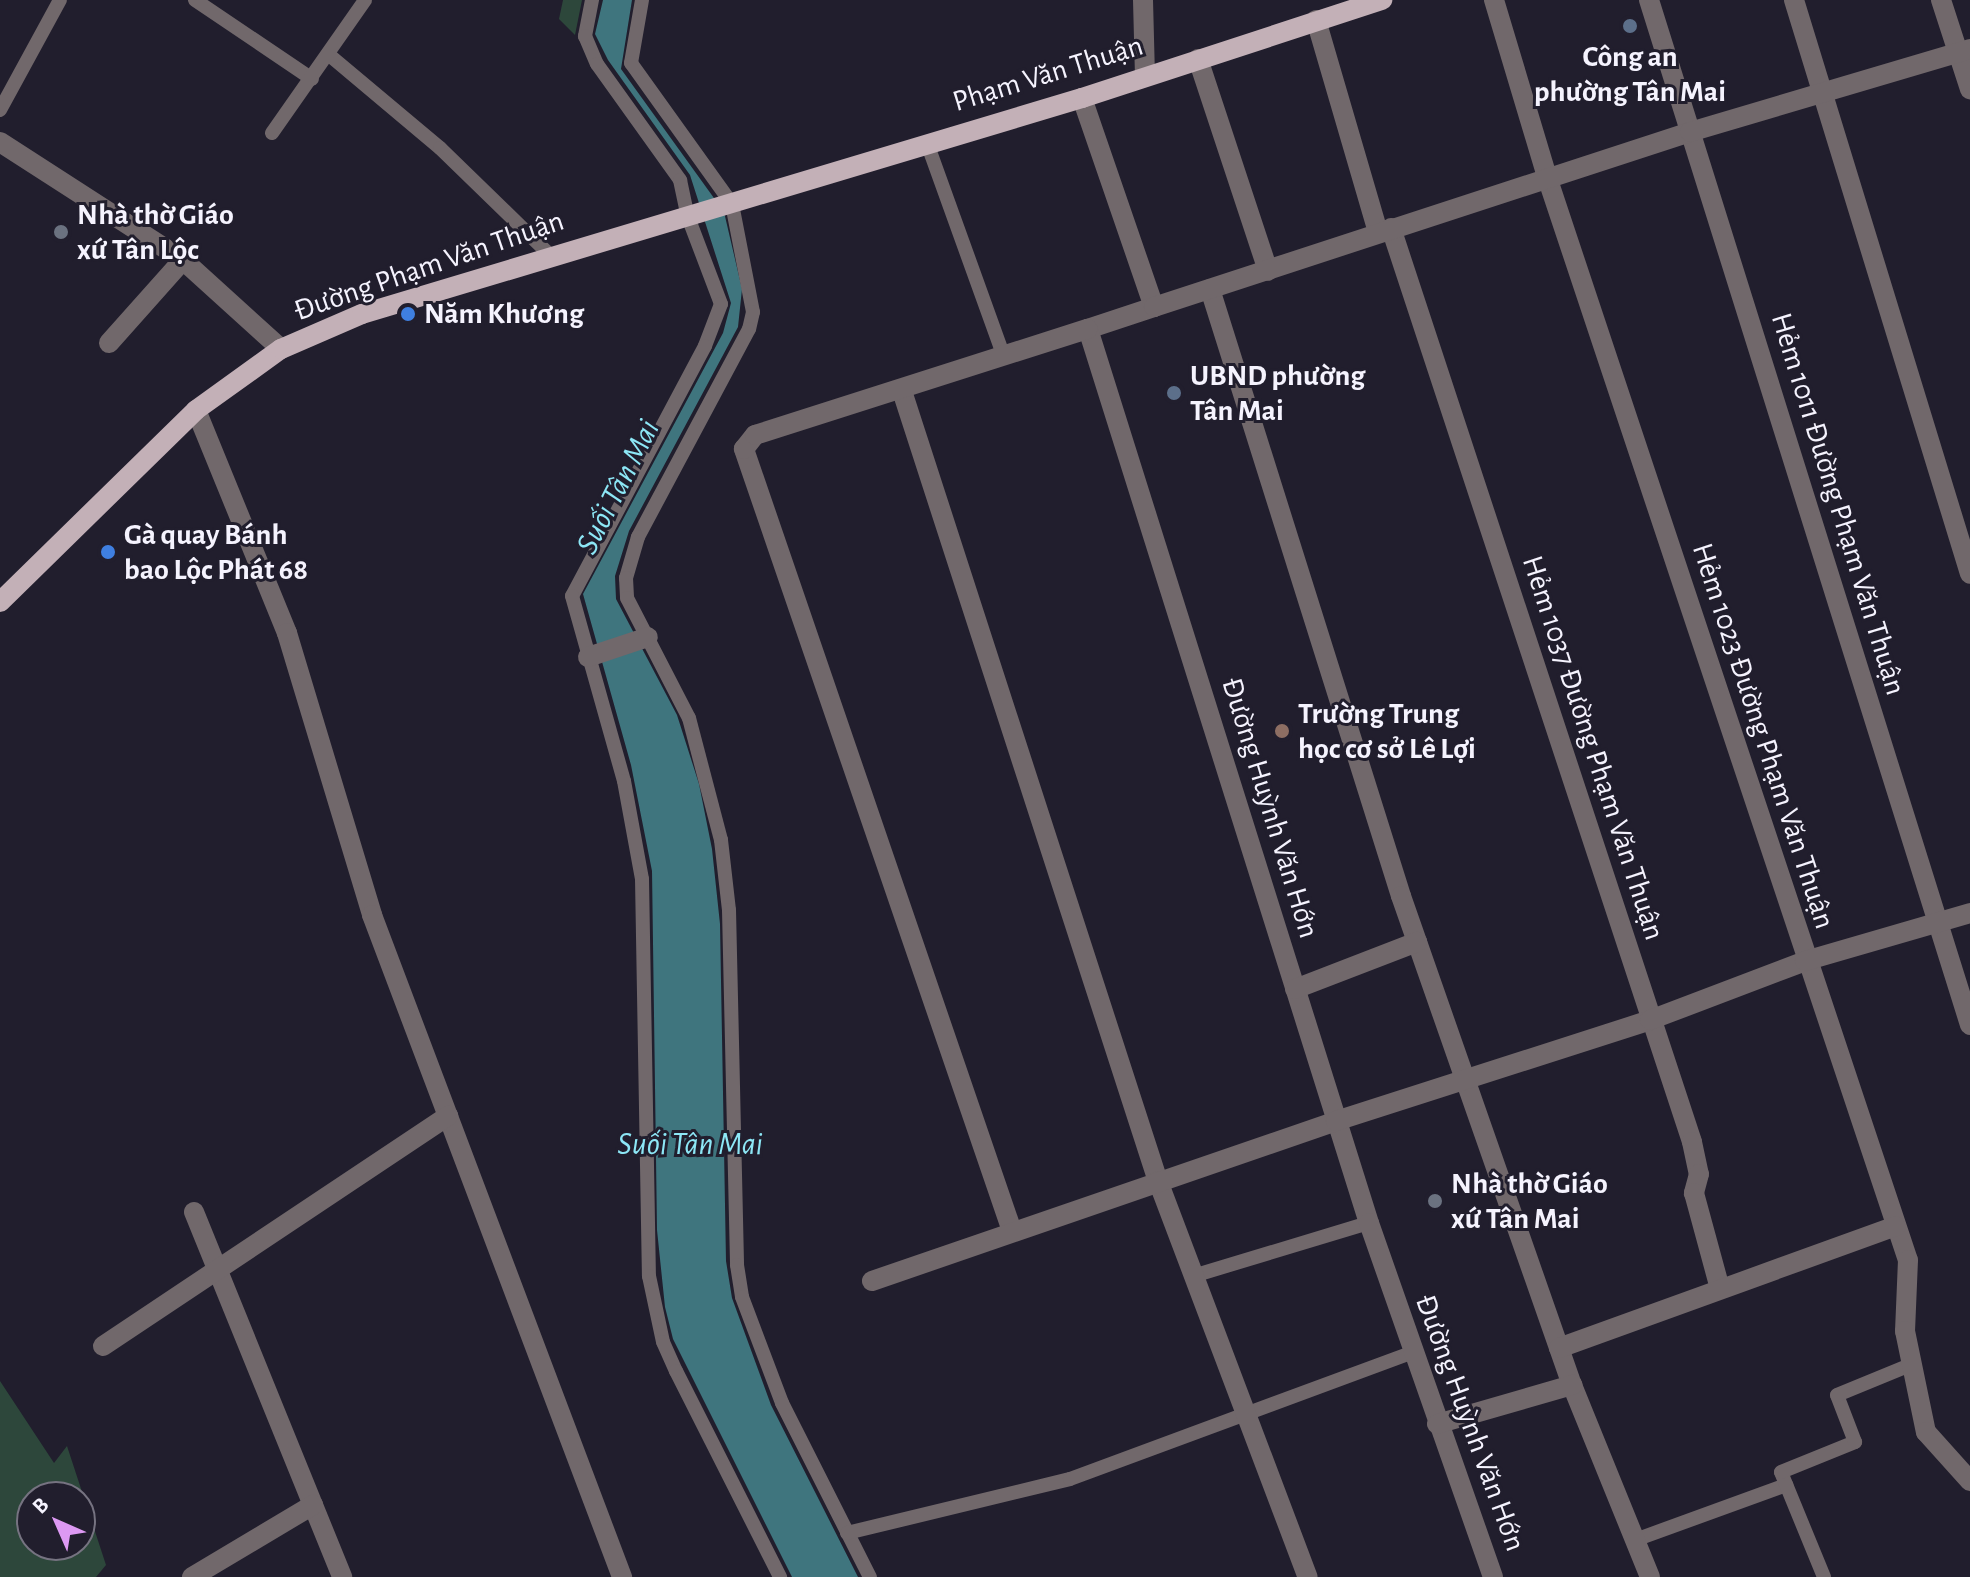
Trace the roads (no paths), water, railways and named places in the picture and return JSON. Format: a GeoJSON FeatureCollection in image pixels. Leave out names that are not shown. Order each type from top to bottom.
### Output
{"type":"FeatureCollection","features":[{"type":"Feature","properties":{"kind":"main road","name":"Phạm Văn Thuận"},"geometry":{"type":"LineString","coordinates":[[732,204],[1082,98],[1382,0]]}},
{"type":"Feature","properties":{"kind":"main road","name":"Đường Phạm Văn Thuận"},"geometry":{"type":"LineString","coordinates":[[0,602],[196,410],[281,349],[362,314],[550,255],[732,204]]}},
{"type":"Feature","properties":{"kind":"street"},"geometry":{"type":"LineString","coordinates":[[1143,0],[1145,75]]}},
{"type":"Feature","properties":{"kind":"street","name":"Hẻm 1023 Đường Phạm Văn Thuận"},"geometry":{"type":"LineString","coordinates":[[1494,0],[1548,180],[1805,961],[1908,1260],[1905,1331],[1926,1432],[1970,1481]]}},
{"type":"Feature","properties":{"kind":"street","name":"Hẻm 1011 Đường Phạm Văn Thuận"},"geometry":{"type":"LineString","coordinates":[[1649,0],[1970,1025]]}},
{"type":"Feature","properties":{"kind":"street"},"geometry":{"type":"LineString","coordinates":[[1794,0],[1970,574]]}},
{"type":"Feature","properties":{"kind":"street"},"geometry":{"type":"LineString","coordinates":[[1941,0],[1964,51],[1970,89]]}},
{"type":"Feature","properties":{"kind":"street","name":"Hẻm 1037 Đường Phạm Văn Thuận"},"geometry":{"type":"LineString","coordinates":[[1316,20],[1692,1142],[1699,1174],[1694,1193],[1720,1289]]}},
{"type":"Feature","properties":{"kind":"street"},"geometry":{"type":"LineString","coordinates":[[1012,1231],[744,449],[755,435],[902,391],[1690,132],[1964,51]]}},
{"type":"Feature","properties":{"kind":"street"},"geometry":{"type":"LineString","coordinates":[[1198,59],[1268,271]]}},
{"type":"Feature","properties":{"kind":"street"},"geometry":{"type":"LineString","coordinates":[[1082,98],[1154,307]]}},
{"type":"Feature","properties":{"kind":"street"},"geometry":{"type":"LineString","coordinates":[[0,142],[183,260],[281,349]]}},
{"type":"Feature","properties":{"kind":"street"},"geometry":{"type":"LineString","coordinates":[[109,343],[183,260]]}},
{"type":"Feature","properties":{"kind":"street"},"geometry":{"type":"LineString","coordinates":[[1210,289],[1417,942],[1572,1385],[1650,1577]]}},
{"type":"Feature","properties":{"kind":"street","name":"Đường Huỳnh Văn Hớn"},"geometry":{"type":"LineString","coordinates":[[1088,329],[1411,1353],[1493,1577]]}},
{"type":"Feature","properties":{"kind":"street"},"geometry":{"type":"LineString","coordinates":[[902,391],[1158,1181],[1243,1414],[1299,1542],[1308,1577]]}},
{"type":"Feature","properties":{"kind":"street"},"geometry":{"type":"LineString","coordinates":[[196,410],[287,633],[372,915],[622,1577]]}},
{"type":"Feature","properties":{"kind":"street"},"geometry":{"type":"LineString","coordinates":[[588,657],[648,637]]}},
{"type":"Feature","properties":{"kind":"street"},"geometry":{"type":"LineString","coordinates":[[872,1281],[1336,1121],[1650,1020],[1805,961],[1970,913]]}},
{"type":"Feature","properties":{"kind":"street"},"geometry":{"type":"LineString","coordinates":[[1295,989],[1417,942]]}},
{"type":"Feature","properties":{"kind":"street"},"geometry":{"type":"LineString","coordinates":[[103,1346],[448,1116]]}},
{"type":"Feature","properties":{"kind":"street"},"geometry":{"type":"LineString","coordinates":[[194,1212],[342,1577]]}},
{"type":"Feature","properties":{"kind":"street"},"geometry":{"type":"LineString","coordinates":[[1559,1348],[1896,1226]]}},
{"type":"Feature","properties":{"kind":"street"},"geometry":{"type":"LineString","coordinates":[[1437,1424],[1572,1385]]}},
{"type":"Feature","properties":{"kind":"street"},"geometry":{"type":"LineString","coordinates":[[192,1577],[313,1505]]}},
{"type":"Feature","properties":{"kind":"lane"},"geometry":{"type":"LineString","coordinates":[[0,110],[60,0]]}},
{"type":"Feature","properties":{"kind":"lane"},"geometry":{"type":"LineString","coordinates":[[195,0],[312,79]]}},
{"type":"Feature","properties":{"kind":"lane"},"geometry":{"type":"LineString","coordinates":[[272,133],[365,0]]}},
{"type":"Feature","properties":{"kind":"lane"},"geometry":{"type":"LineString","coordinates":[[592,0],[585,36],[597,64],[680,180],[688,217],[717,287],[718,318],[576,580],[573,607],[624,781],[642,879],[646,1239],[655,1312],[676,1371],[780,1577]]}},
{"type":"Feature","properties":{"kind":"lane"},"geometry":{"type":"LineString","coordinates":[[642,0],[631,63],[636,75],[732,204],[753,312],[749,329],[631,556],[627,598],[689,718],[721,840],[732,978],[737,1265],[742,1297],[782,1403],[870,1577]]}},
{"type":"Feature","properties":{"kind":"lane"},"geometry":{"type":"LineString","coordinates":[[328,54],[440,148],[550,255]]}},
{"type":"Feature","properties":{"kind":"lane"},"geometry":{"type":"LineString","coordinates":[[927,143],[1004,357]]}},
{"type":"Feature","properties":{"kind":"lane"},"geometry":{"type":"LineString","coordinates":[[1193,1276],[1369,1223]]}},
{"type":"Feature","properties":{"kind":"lane"},"geometry":{"type":"LineString","coordinates":[[847,1533],[1031,1491],[1411,1353]]}},
{"type":"Feature","properties":{"kind":"lane"},"geometry":{"type":"LineString","coordinates":[[1824,1577],[1781,1472],[1855,1442],[1837,1395],[1910,1365]]}},
{"type":"Feature","properties":{"kind":"lane"},"geometry":{"type":"LineString","coordinates":[[1635,1540],[1786,1485]]}},
{"type":"Feature","properties":{"kind":"water","name":"Suối Tân Mai"},"geometry":{"type":"Polygon","coordinates":[[[603,0],[632,0],[621,69],[724,212],[742,289],[738,327],[629,531],[615,576],[616,599],[677,715],[699,784],[712,849],[720,924],[726,1261],[732,1298],[771,1405],[858,1577],[792,1577],[673,1339],[665,1307],[657,1230],[652,871],[631,765],[583,594],[723,333],[731,303],[690,175],[608,60],[595,34],[603,0]]]}},
{"type":"Feature","properties":{"kind":"place","name":"Công an phường Tân Mai"},"geometry":{"type":"Point","coordinates":[1630,26]}},
{"type":"Feature","properties":{"kind":"place","name":"Nhà thờ Giáo xứ Tân Lộc"},"geometry":{"type":"Point","coordinates":[61,232]}},
{"type":"Feature","properties":{"kind":"place","name":"Năm Khương"},"geometry":{"type":"Point","coordinates":[408,314]}},
{"type":"Feature","properties":{"kind":"place","name":"UBND phường Tân Mai"},"geometry":{"type":"Point","coordinates":[1174,393]}},
{"type":"Feature","properties":{"kind":"place","name":"Gà quay Bánh bao Lộc Phát 68"},"geometry":{"type":"Point","coordinates":[108,552]}},
{"type":"Feature","properties":{"kind":"place","name":"Trường Trung học cơ sở Lê Lợi"},"geometry":{"type":"Point","coordinates":[1282,731]}},
{"type":"Feature","properties":{"kind":"place","name":"Nhà thờ Giáo xứ Tân Mai"},"geometry":{"type":"Point","coordinates":[1435,1201]}}]}
